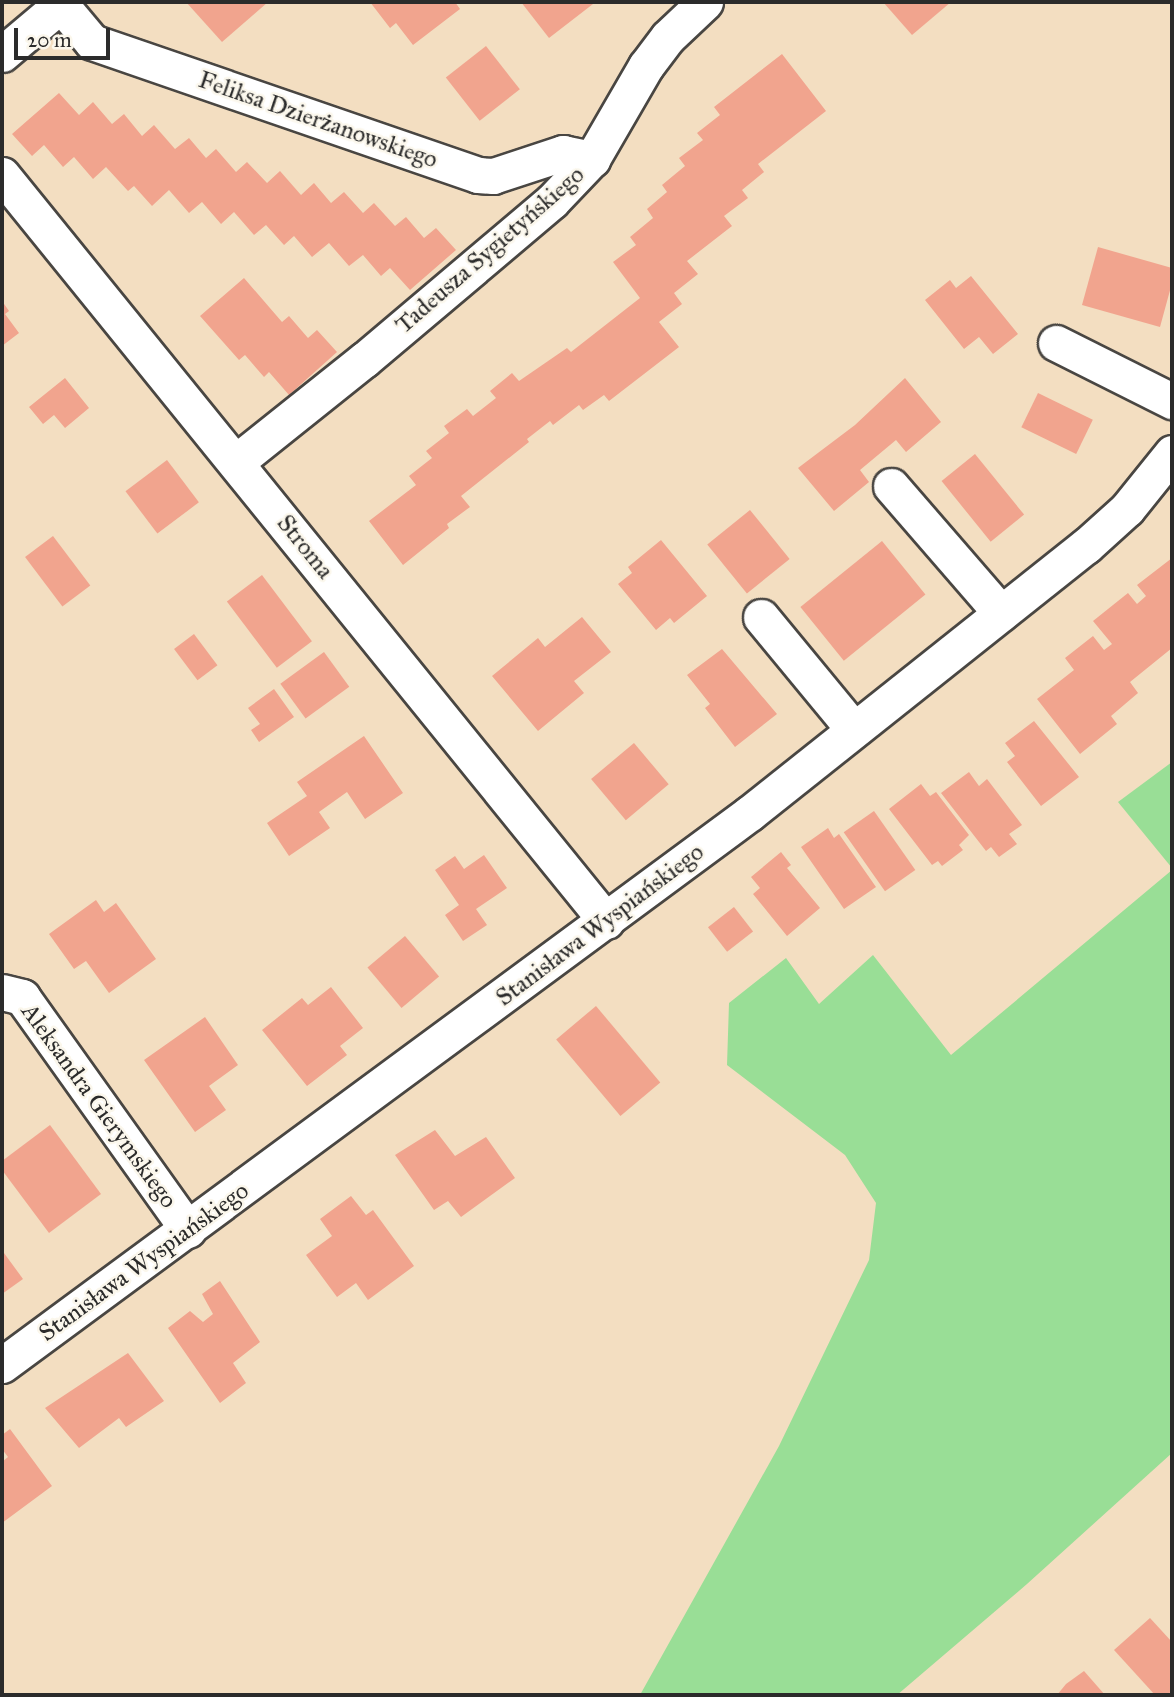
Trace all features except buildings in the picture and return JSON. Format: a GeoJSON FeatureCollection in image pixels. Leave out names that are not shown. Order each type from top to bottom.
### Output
{"type":"FeatureCollection","features":[{"type":"Feature","properties":{"kind":"street","name":"Tadeusza Sygietyńskiego"},"geometry":{"type":"LineString","coordinates":[[236,462],[364,360],[521,227],[593,159],[646,66],[668,37],[705,2]]}},
{"type":"Feature","properties":{"kind":"street","name":"Feliksa Dzierżanowskiego"},"geometry":{"type":"LineString","coordinates":[[62,3],[92,42],[478,175],[493,176],[563,153],[593,159]]}},
{"type":"Feature","properties":{"kind":"street"},"geometry":{"type":"LineString","coordinates":[[2,54],[62,3]]}},
{"type":"Feature","properties":{"kind":"street","name":"Stroma"},"geometry":{"type":"LineString","coordinates":[[2,175],[606,921]]}},
{"type":"Feature","properties":{"kind":"street"},"geometry":{"type":"LineString","coordinates":[[1056,343],[1172,401]]}},
{"type":"Feature","properties":{"kind":"street","name":"Stanisława Wyspiańskiego"},"geometry":{"type":"LineString","coordinates":[[2,1365],[606,921],[855,730],[1127,509],[1172,453]]}},
{"type":"Feature","properties":{"kind":"street"},"geometry":{"type":"LineString","coordinates":[[891,486],[1001,613]]}},
{"type":"Feature","properties":{"kind":"street"},"geometry":{"type":"LineString","coordinates":[[761,617],[855,730]]}},
{"type":"Feature","properties":{"kind":"street","name":"Aleksandra Gierymskiego"},"geometry":{"type":"LineString","coordinates":[[2,992],[22,997],[188,1230]]}},
{"type":"Feature","properties":{"kind":"green space"},"geometry":{"type":"Polygon","coordinates":[[[1172,762],[1172,868],[1118,802],[1172,762]]]}},
{"type":"Feature","properties":{"kind":"green space"},"geometry":{"type":"Polygon","coordinates":[[[1172,870],[1172,1453],[1027,1584],[897,1695],[640,1695],[779,1446],[869,1260],[876,1203],[845,1155],[727,1065],[729,1003],[786,958],[819,1004],[873,955],[951,1055],[1172,870]]]}}]}
